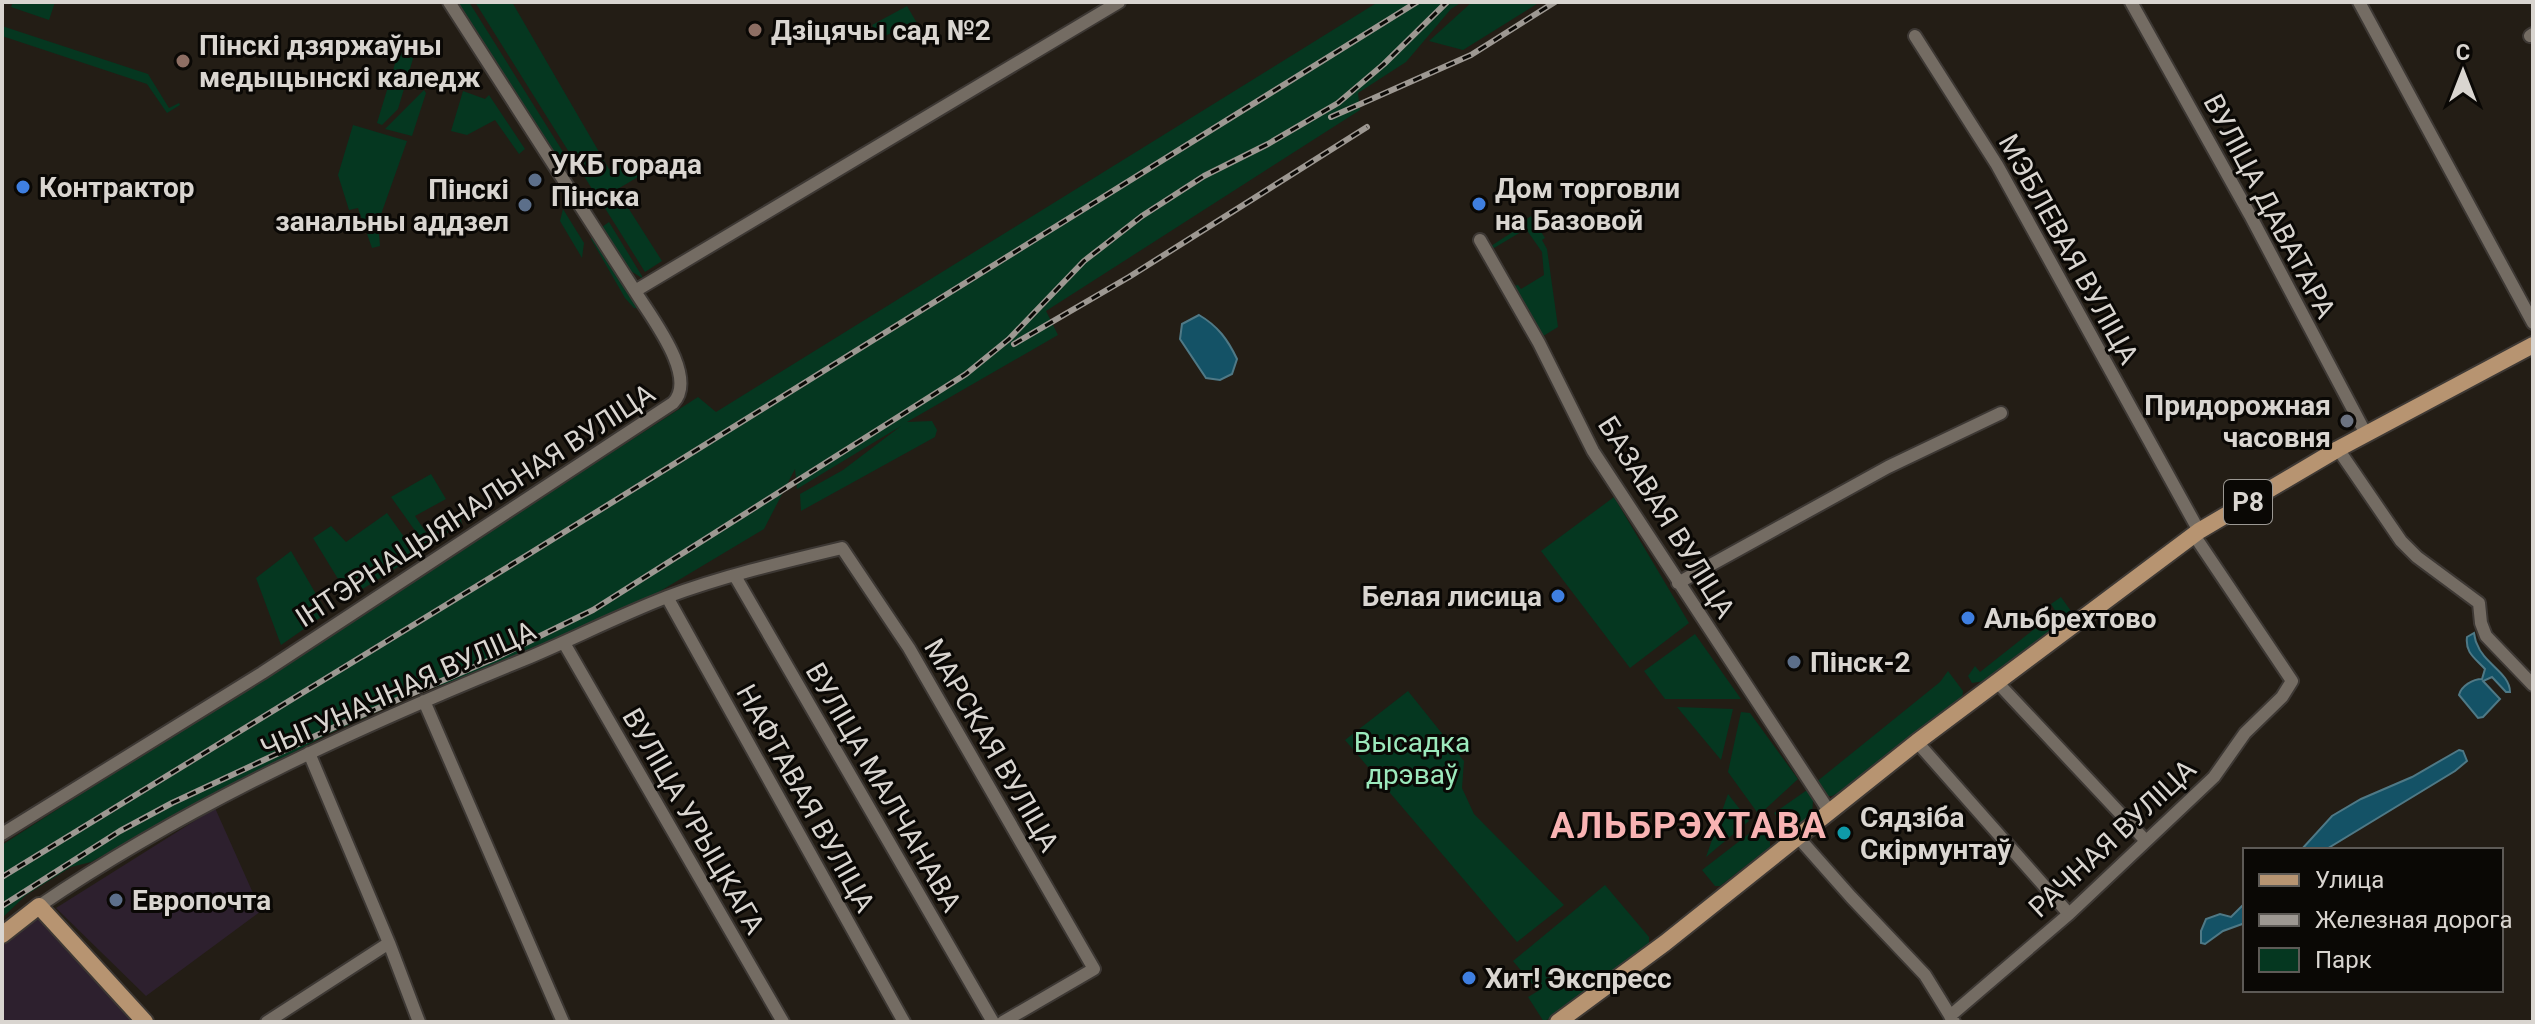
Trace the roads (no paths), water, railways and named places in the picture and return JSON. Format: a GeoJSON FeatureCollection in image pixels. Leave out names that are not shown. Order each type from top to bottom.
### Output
{"type":"FeatureCollection","features":[{"type":"Feature","properties":{"kind":"main road","name":"Р8"},"geometry":{"type":"LineString","coordinates":[[1558,1022],[1617,980],[1917,742],[2196,533],[2338,449],[2533,345]]}},
{"type":"Feature","properties":{"kind":"main road","name":"ЧЫГУНАЧНАЯ ВУЛІЦА"},"geometry":{"type":"LineString","coordinates":[[2,935],[39,906]]}},
{"type":"Feature","properties":{"kind":"main road"},"geometry":{"type":"LineString","coordinates":[[39,906],[145,1022]]}},
{"type":"Feature","properties":{"kind":"street","name":"ІНТЭРНАЦЫЯНАЛЬНАЯ ВУЛІЦА"},"geometry":{"type":"LineString","coordinates":[[2,834],[262,673],[673,403],[681,392],[681,370],[635,291],[449,2]]}},
{"type":"Feature","properties":{"kind":"street"},"geometry":{"type":"LineString","coordinates":[[635,291],[1119,2]]}},
{"type":"Feature","properties":{"kind":"street","name":"ВУЛІЦА ДАВАТАРА"},"geometry":{"type":"LineString","coordinates":[[2131,2],[2371,431]]}},
{"type":"Feature","properties":{"kind":"street"},"geometry":{"type":"LineString","coordinates":[[2359,2],[2533,323]]}},
{"type":"Feature","properties":{"kind":"street","name":"МЭБЛЕВАЯ ВУЛІЦА"},"geometry":{"type":"LineString","coordinates":[[1915,36],[1997,165],[2196,533],[2292,681]]}},
{"type":"Feature","properties":{"kind":"street","name":"БАЗАВАЯ ВУЛІЦА"},"geometry":{"type":"LineString","coordinates":[[1480,240],[1539,343],[1593,451],[1829,811]]}},
{"type":"Feature","properties":{"kind":"street"},"geometry":{"type":"LineString","coordinates":[[1678,583],[1888,467],[2001,413]]}},
{"type":"Feature","properties":{"kind":"street"},"geometry":{"type":"LineString","coordinates":[[2338,449],[2401,541],[2417,557],[2479,603],[2486,636],[2533,685]]}},
{"type":"Feature","properties":{"kind":"street","name":"ЧЫГУНАЧНАЯ ВУЛІЦА"},"geometry":{"type":"LineString","coordinates":[[39,906],[128,850],[309,753],[424,701],[667,597],[842,548]]}},
{"type":"Feature","properties":{"kind":"street","name":"МАРСКАЯ ВУЛІЦА"},"geometry":{"type":"LineString","coordinates":[[842,548],[909,648],[1094,969],[1003,1022]]}},
{"type":"Feature","properties":{"kind":"street","name":"ВУЛІЦА МАЛЧАНАВА"},"geometry":{"type":"LineString","coordinates":[[735,576],[993,1022]]}},
{"type":"Feature","properties":{"kind":"street","name":"НАФТАВАЯ ВУЛІЦА"},"geometry":{"type":"LineString","coordinates":[[667,597],[904,1022]]}},
{"type":"Feature","properties":{"kind":"street","name":"ВУЛІЦА УРЫЦКАГА"},"geometry":{"type":"LineString","coordinates":[[564,643],[778,1020]]}},
{"type":"Feature","properties":{"kind":"street","name":"РАЧНАЯ ВУЛІЦА"},"geometry":{"type":"LineString","coordinates":[[1952,1019],[2214,777],[2245,733],[2282,697],[2292,681]]}},
{"type":"Feature","properties":{"kind":"street"},"geometry":{"type":"LineString","coordinates":[[1997,682],[2146,841]]}},
{"type":"Feature","properties":{"kind":"street"},"geometry":{"type":"LineString","coordinates":[[424,701],[563,1022]]}},
{"type":"Feature","properties":{"kind":"street"},"geometry":{"type":"LineString","coordinates":[[1917,742],[2069,914]]}},
{"type":"Feature","properties":{"kind":"street"},"geometry":{"type":"LineString","coordinates":[[309,753],[419,1022]]}},
{"type":"Feature","properties":{"kind":"street"},"geometry":{"type":"LineString","coordinates":[[1797,836],[1925,975],[1952,1019]]}},
{"type":"Feature","properties":{"kind":"street"},"geometry":{"type":"LineString","coordinates":[[267,1022],[389,943]]}},
{"type":"Feature","properties":{"kind":"water"},"geometry":{"type":"Polygon","coordinates":[[[1199,315],[1222,334],[1237,359],[1232,374],[1220,380],[1206,378],[1180,339],[1182,324],[1199,315]]]}},
{"type":"Feature","properties":{"kind":"water"},"geometry":{"type":"Polygon","coordinates":[[[2474,633],[2480,651],[2506,679],[2510,692],[2506,692],[2492,677],[2483,681],[2500,699],[2483,717],[2478,718],[2459,695],[2468,684],[2482,679],[2485,669],[2468,647],[2467,637],[2474,633]]]}},
{"type":"Feature","properties":{"kind":"water"},"geometry":{"type":"Polygon","coordinates":[[[2459,750],[2463,751],[2467,761],[2328,848],[2303,848],[2332,816],[2361,799],[2412,777],[2459,750]]]}},
{"type":"Feature","properties":{"kind":"water"},"geometry":{"type":"Polygon","coordinates":[[[2243,905],[2243,924],[2223,931],[2205,944],[2201,943],[2201,931],[2206,919],[2220,914],[2231,917],[2243,905]]]}},
{"type":"Feature","properties":{"kind":"railway"},"geometry":{"type":"LineString","coordinates":[[2,877],[529,554],[1417,2]]}},
{"type":"Feature","properties":{"kind":"railway"},"geometry":{"type":"LineString","coordinates":[[2,906],[120,831],[172,803],[341,724],[495,658],[593,610],[966,374],[1009,339],[1084,261],[1142,216],[1204,176],[1268,144],[1338,103],[1384,64],[1447,2]]}},
{"type":"Feature","properties":{"kind":"railway"},"geometry":{"type":"LineString","coordinates":[[1331,117],[1471,55],[1555,2]]}},
{"type":"Feature","properties":{"kind":"railway"},"geometry":{"type":"LineString","coordinates":[[1014,344],[1129,277],[1367,127]]}},
{"type":"Feature","properties":{"kind":"place","name":"Дзіцячы сад №2"},"geometry":{"type":"Point","coordinates":[755,30]}},
{"type":"Feature","properties":{"kind":"place","name":"Пінскі дзяржаўны медыцынскі каледж"},"geometry":{"type":"Point","coordinates":[183,61]}},
{"type":"Feature","properties":{"kind":"place","name":"УКБ горада Пінска"},"geometry":{"type":"Point","coordinates":[535,180]}},
{"type":"Feature","properties":{"kind":"place","name":"Контрактор"},"geometry":{"type":"Point","coordinates":[23,187]}},
{"type":"Feature","properties":{"kind":"place","name":"Дом торговли на Базовой"},"geometry":{"type":"Point","coordinates":[1479,204]}},
{"type":"Feature","properties":{"kind":"place","name":"Пінскі занальны аддзел"},"geometry":{"type":"Point","coordinates":[525,205]}},
{"type":"Feature","properties":{"kind":"place","name":"Придорожная часовня"},"geometry":{"type":"Point","coordinates":[2347,421]}},
{"type":"Feature","properties":{"kind":"place","name":"Белая лисица"},"geometry":{"type":"Point","coordinates":[1558,596]}},
{"type":"Feature","properties":{"kind":"place","name":"Альбрехтово"},"geometry":{"type":"Point","coordinates":[1968,618]}},
{"type":"Feature","properties":{"kind":"place","name":"Пінск-2"},"geometry":{"type":"Point","coordinates":[1794,662]}},
{"type":"Feature","properties":{"kind":"place","name":"Сядзіба Скірмунтаў"},"geometry":{"type":"Point","coordinates":[1844,833]}},
{"type":"Feature","properties":{"kind":"place","name":"Европочта"},"geometry":{"type":"Point","coordinates":[116,900]}},
{"type":"Feature","properties":{"kind":"place","name":"Хит! Экспресс"},"geometry":{"type":"Point","coordinates":[1469,978]}},
{"type":"Feature","properties":{"kind":"district","name":"АЛЬБРЭХТАВА"},"geometry":{"type":"Point","coordinates":[1689,825]}},
{"type":"Feature","properties":{"kind":"park label","name":"Высадка дрэваў"},"geometry":{"type":"Point","coordinates":[1412,758]}}]}
